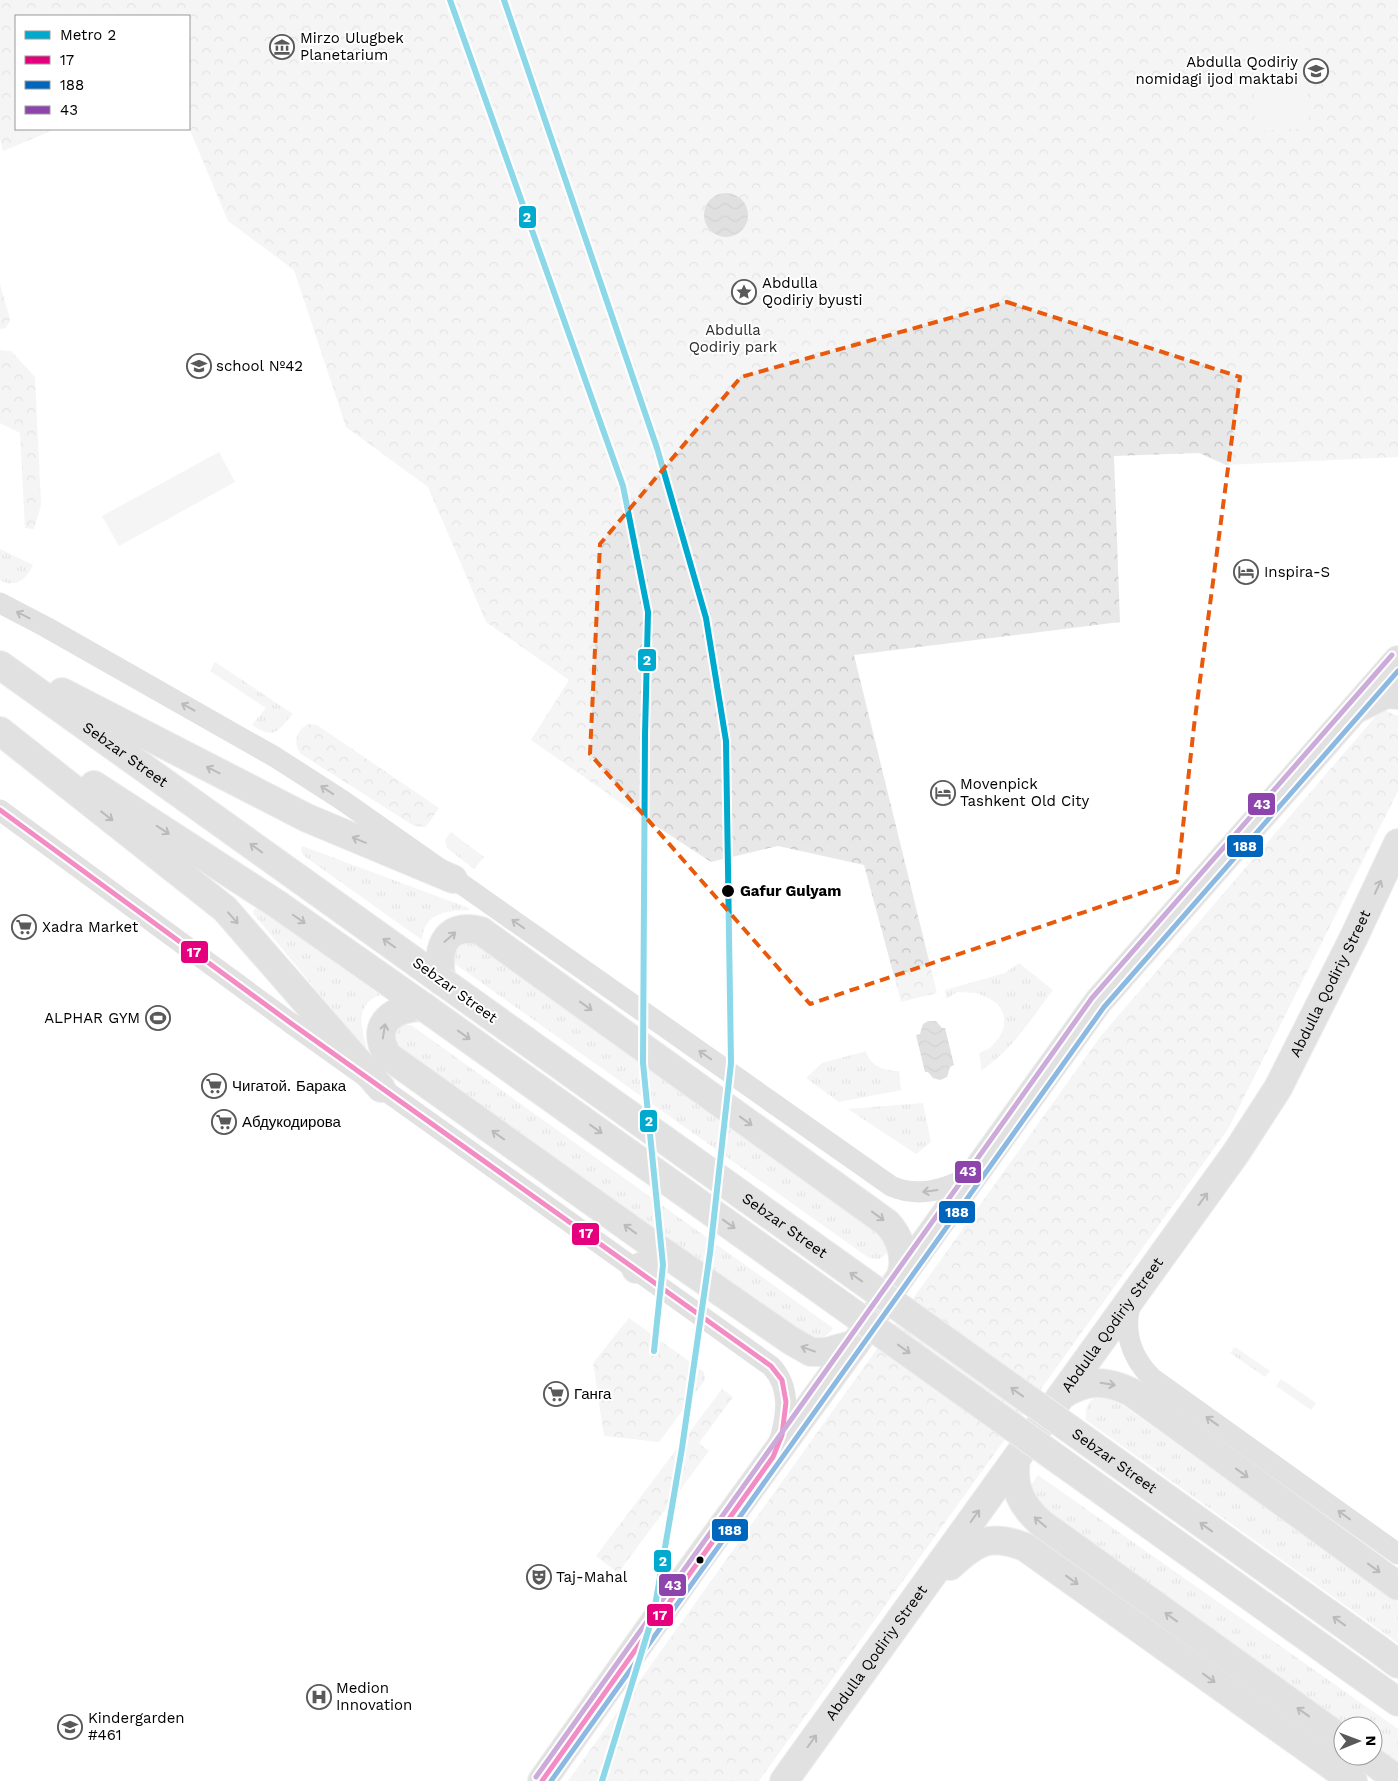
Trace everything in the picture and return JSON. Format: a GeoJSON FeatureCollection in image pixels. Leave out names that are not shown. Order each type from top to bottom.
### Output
{"type":"FeatureCollection","features":[{"type":"Feature","properties":{"kind":"main road"},"geometry":{"type":"LineString","coordinates":[[542,1781],[699,1559],[855,1344],[974,1173],[1098,1002],[1398,660]]}},
{"type":"Feature","properties":{"kind":"main road"},"geometry":{"type":"LineString","coordinates":[[0,661],[307,818],[453,879]]}},
{"type":"Feature","properties":{"kind":"main road","name":"Sebzar Street"},"geometry":{"type":"LineString","coordinates":[[0,665],[1388,1656]]}},
{"type":"Feature","properties":{"kind":"main road"},"geometry":{"type":"LineString","coordinates":[[1351,712],[1386,694],[1398,695]]}},
{"type":"Feature","properties":{"kind":"main road","name":"Sebzar Street"},"geometry":{"type":"LineString","coordinates":[[0,725],[277,904],[1398,1702]]}},
{"type":"Feature","properties":{"kind":"main road"},"geometry":{"type":"LineString","coordinates":[[0,731],[225,909],[381,1088]]}},
{"type":"Feature","properties":{"kind":"main road","name":"Abdulla Qodiriy Street"},"geometry":{"type":"LineString","coordinates":[[784,1781],[1236,1153],[1278,1088],[1353,939],[1398,843]]}},
{"type":"Feature","properties":{"kind":"main road"},"geometry":{"type":"LineString","coordinates":[[442,981],[439,966],[440,955],[442,944],[448,936],[457,930],[481,931],[887,1222],[900,1244],[903,1269],[901,1276]]}},
{"type":"Feature","properties":{"kind":"main road"},"geometry":{"type":"LineString","coordinates":[[424,1007],[398,1011],[390,1016],[384,1024],[382,1043],[388,1056],[790,1340],[811,1352],[826,1352],[855,1344]]}},
{"type":"Feature","properties":{"kind":"main road"},"geometry":{"type":"LineString","coordinates":[[636,1269],[651,1262],[654,1254],[653,1245]]}},
{"type":"Feature","properties":{"kind":"main road"},"geometry":{"type":"LineString","coordinates":[[1062,1395],[1072,1389],[1093,1383],[1113,1384],[1131,1392],[1398,1586]]}},
{"type":"Feature","properties":{"kind":"main road"},"geometry":{"type":"LineString","coordinates":[[1016,1459],[1014,1471],[1016,1490],[1026,1509],[1037,1520],[1333,1733]]}},
{"type":"Feature","properties":{"kind":"main road"},"geometry":{"type":"LineString","coordinates":[[916,1598],[967,1550],[976,1545],[996,1540],[1015,1543],[1024,1547],[1353,1781]]}},
{"type":"Feature","properties":{"kind":"main road"},"geometry":{"type":"LineString","coordinates":[[1379,1766],[1398,1780]]}},
{"type":"Feature","properties":{"kind":"street"},"geometry":{"type":"LineString","coordinates":[[0,603],[46,627],[275,757],[342,800],[892,1186],[912,1193],[925,1192],[951,1186],[974,1173]]}},
{"type":"Feature","properties":{"kind":"street"},"geometry":{"type":"LineString","coordinates":[[0,810],[381,1088],[771,1366],[777,1372],[785,1391],[786,1412],[782,1435],[773,1457]]}},
{"type":"Feature","properties":{"kind":"street"},"geometry":{"type":"LineString","coordinates":[[1133,1295],[1127,1321],[1129,1344],[1138,1362],[1152,1378],[1398,1554]]}},
{"type":"Feature","properties":{"kind":"highlighted area"},"geometry":{"type":"Polygon","coordinates":[[[1007,302],[1240,377],[1194,726],[1177,881],[810,1004],[590,754],[600,544],[741,377],[1007,302]]]}},
{"type":"Feature","properties":{"kind":"green space","name":"Abdulla Qodiriy park"},"geometry":{"type":"Polygon","coordinates":[[[0,0],[1398,0],[1398,457],[1226,465],[1199,453],[1114,456],[1120,622],[854,655],[937,993],[901,1002],[864,865],[778,846],[711,862],[627,807],[531,740],[569,680],[486,622],[428,487],[346,427],[294,270],[228,221],[190,130],[190,15],[15,15],[15,130],[54,130],[3,151],[0,139],[0,0]]]}},
{"type":"Feature","properties":{"kind":"green space"},"geometry":{"type":"Polygon","coordinates":[[[1304,41],[1309,128],[1256,131],[1251,44],[1304,41]]]}},
{"type":"Feature","properties":{"kind":"green space"},"geometry":{"type":"Polygon","coordinates":[[[0,284],[10,319],[7,326],[0,329],[0,284]]]}},
{"type":"Feature","properties":{"kind":"green space"},"geometry":{"type":"Polygon","coordinates":[[[0,350],[11,351],[35,377],[41,505],[34,529],[25,528],[20,433],[0,423],[0,350]]]}},
{"type":"Feature","properties":{"kind":"green space"},"geometry":{"type":"Polygon","coordinates":[[[219,452],[235,482],[119,546],[102,516],[219,452]]]}},
{"type":"Feature","properties":{"kind":"green space"},"geometry":{"type":"Polygon","coordinates":[[[0,549],[33,565],[27,575],[20,581],[5,583],[0,580],[0,549]]]}},
{"type":"Feature","properties":{"kind":"green space"},"geometry":{"type":"Polygon","coordinates":[[[215,662],[293,714],[275,732],[270,733],[259,730],[252,725],[266,708],[210,671],[215,662]]]}},
{"type":"Feature","properties":{"kind":"green space"},"geometry":{"type":"Polygon","coordinates":[[[1382,709],[1398,716],[1398,791],[1228,1129],[759,1781],[568,1781],[1100,1037],[1382,709]]]}},
{"type":"Feature","properties":{"kind":"green space"},"geometry":{"type":"Polygon","coordinates":[[[309,724],[317,725],[439,808],[426,827],[414,826],[301,754],[296,741],[298,733],[309,724]]]}},
{"type":"Feature","properties":{"kind":"green space"},"geometry":{"type":"Polygon","coordinates":[[[451,832],[484,857],[474,869],[447,848],[445,840],[451,832]]]}},
{"type":"Feature","properties":{"kind":"green space"},"geometry":{"type":"Polygon","coordinates":[[[302,846],[469,908],[469,910],[453,911],[432,918],[427,924],[422,940],[304,856],[301,852],[302,846]]]}},
{"type":"Feature","properties":{"kind":"green space"},"geometry":{"type":"Polygon","coordinates":[[[254,909],[262,910],[380,995],[372,999],[363,1011],[362,1025],[367,1049],[365,1050],[253,913],[254,909]]]}},
{"type":"Feature","properties":{"kind":"green space"},"geometry":{"type":"Polygon","coordinates":[[[471,937],[886,1234],[888,1246],[886,1254],[879,1259],[869,1258],[455,964],[453,952],[456,944],[471,937]]]}},
{"type":"Feature","properties":{"kind":"green space"},"geometry":{"type":"Polygon","coordinates":[[[1019,963],[1053,990],[1012,1043],[982,1070],[979,1053],[990,1048],[999,1038],[1004,1027],[1004,1016],[999,1005],[977,993],[957,992],[946,999],[945,990],[1005,973],[1019,963]]]}},
{"type":"Feature","properties":{"kind":"green space"},"geometry":{"type":"Polygon","coordinates":[[[411,1025],[833,1328],[822,1337],[808,1338],[396,1046],[394,1029],[411,1025]]]}},
{"type":"Feature","properties":{"kind":"green space"},"geometry":{"type":"Polygon","coordinates":[[[866,1051],[878,1067],[899,1071],[901,1090],[839,1102],[806,1078],[822,1063],[866,1051]]]}},
{"type":"Feature","properties":{"kind":"green space"},"geometry":{"type":"Polygon","coordinates":[[[923,1103],[931,1142],[916,1154],[848,1109],[923,1103]]]}},
{"type":"Feature","properties":{"kind":"green space"},"geometry":{"type":"Polygon","coordinates":[[[629,1318],[704,1372],[705,1380],[659,1442],[604,1436],[593,1363],[629,1318]]]}},
{"type":"Feature","properties":{"kind":"green space"},"geometry":{"type":"Polygon","coordinates":[[[1235,1347],[1270,1371],[1265,1377],[1230,1353],[1235,1347]]]}},
{"type":"Feature","properties":{"kind":"green space"},"geometry":{"type":"Polygon","coordinates":[[[1281,1379],[1316,1403],[1311,1410],[1276,1386],[1281,1379]]]}},
{"type":"Feature","properties":{"kind":"green space"},"geometry":{"type":"Polygon","coordinates":[[[722,1389],[733,1397],[699,1443],[709,1451],[618,1573],[596,1556],[722,1389]]]}},
{"type":"Feature","properties":{"kind":"green space"},"geometry":{"type":"Polygon","coordinates":[[[1101,1395],[1114,1399],[1398,1602],[1398,1643],[1086,1420],[1088,1404],[1101,1395]]]}},
{"type":"Feature","properties":{"kind":"green space"},"geometry":{"type":"Polygon","coordinates":[[[1038,1475],[1380,1716],[1333,1716],[1333,1719],[1032,1503],[1031,1485],[1038,1475]]]}},
{"type":"Feature","properties":{"kind":"green space"},"geometry":{"type":"Polygon","coordinates":[[[1383,1718],[1398,1729],[1398,1766],[1383,1755],[1383,1718]]]}},
{"type":"Feature","properties":{"kind":"water"},"geometry":{"type":"Polygon","coordinates":[[[730,193],[742,199],[747,206],[747,224],[742,231],[735,236],[722,237],[714,234],[707,227],[704,211],[707,203],[714,196],[730,193]]]}},
{"type":"Feature","properties":{"kind":"water"},"geometry":{"type":"Polygon","coordinates":[[[928,1021],[936,1021],[942,1028],[945,1028],[954,1065],[950,1067],[947,1077],[940,1080],[933,1078],[928,1072],[925,1072],[916,1035],[920,1034],[923,1024],[928,1021]]]}},
{"type":"Feature","properties":{"kind":"metro line","name":"2"},"geometry":{"type":"LineString","coordinates":[[450,0],[623,486],[648,612],[645,735],[643,1063],[663,1265],[654,1351]]}},
{"type":"Feature","properties":{"kind":"metro line","name":"2"},"geometry":{"type":"LineString","coordinates":[[504,0],[657,448],[706,618],[726,741],[731,1063],[710,1253],[682,1448],[654,1612],[602,1781]]}},
{"type":"Feature","properties":{"kind":"transit line","name":"43"},"geometry":{"type":"LineString","coordinates":[[536,1777],[1092,998],[1392,655]]}},
{"type":"Feature","properties":{"kind":"transit line","name":"188"},"geometry":{"type":"LineString","coordinates":[[551,1781],[1104,1007],[1398,671]]}},
{"type":"Feature","properties":{"kind":"transit line","name":"17"},"geometry":{"type":"LineString","coordinates":[[0,810],[292,1024],[771,1366],[782,1380],[786,1402],[782,1435],[773,1457],[542,1781]]}},
{"type":"Feature","properties":{"kind":"place","name":"Mirzo Ulugbek Planetarium"},"geometry":{"type":"Point","coordinates":[282,47]}},
{"type":"Feature","properties":{"kind":"place","name":"Abdulla Qodiriy nomidagi ijod maktabi"},"geometry":{"type":"Point","coordinates":[1316,71]}},
{"type":"Feature","properties":{"kind":"place","name":"Abdulla Qodiriy byusti"},"geometry":{"type":"Point","coordinates":[744,292]}},
{"type":"Feature","properties":{"kind":"place","name":"school №42"},"geometry":{"type":"Point","coordinates":[199,366]}},
{"type":"Feature","properties":{"kind":"place","name":"Inspira-S"},"geometry":{"type":"Point","coordinates":[1246,572]}},
{"type":"Feature","properties":{"kind":"place","name":"Movenpick Tashkent Old City"},"geometry":{"type":"Point","coordinates":[943,793]}},
{"type":"Feature","properties":{"kind":"place","name":"Gafur Gulyam"},"geometry":{"type":"Point","coordinates":[728,891]}},
{"type":"Feature","properties":{"kind":"place","name":"Xadra Market"},"geometry":{"type":"Point","coordinates":[24,927]}},
{"type":"Feature","properties":{"kind":"place","name":"ALPHAR GYM"},"geometry":{"type":"Point","coordinates":[158,1018]}},
{"type":"Feature","properties":{"kind":"place","name":"Чигатой. Барака"},"geometry":{"type":"Point","coordinates":[214,1086]}},
{"type":"Feature","properties":{"kind":"place","name":"Абдукодирова"},"geometry":{"type":"Point","coordinates":[224,1122]}},
{"type":"Feature","properties":{"kind":"place","name":"Ганга"},"geometry":{"type":"Point","coordinates":[556,1394]}},
{"type":"Feature","properties":{"kind":"place","name":"Taj-Mahal"},"geometry":{"type":"Point","coordinates":[539,1577]}},
{"type":"Feature","properties":{"kind":"place","name":"Medion Innovation"},"geometry":{"type":"Point","coordinates":[319,1697]}},
{"type":"Feature","properties":{"kind":"place","name":"Kindergarden #461"},"geometry":{"type":"Point","coordinates":[70,1727]}}]}
